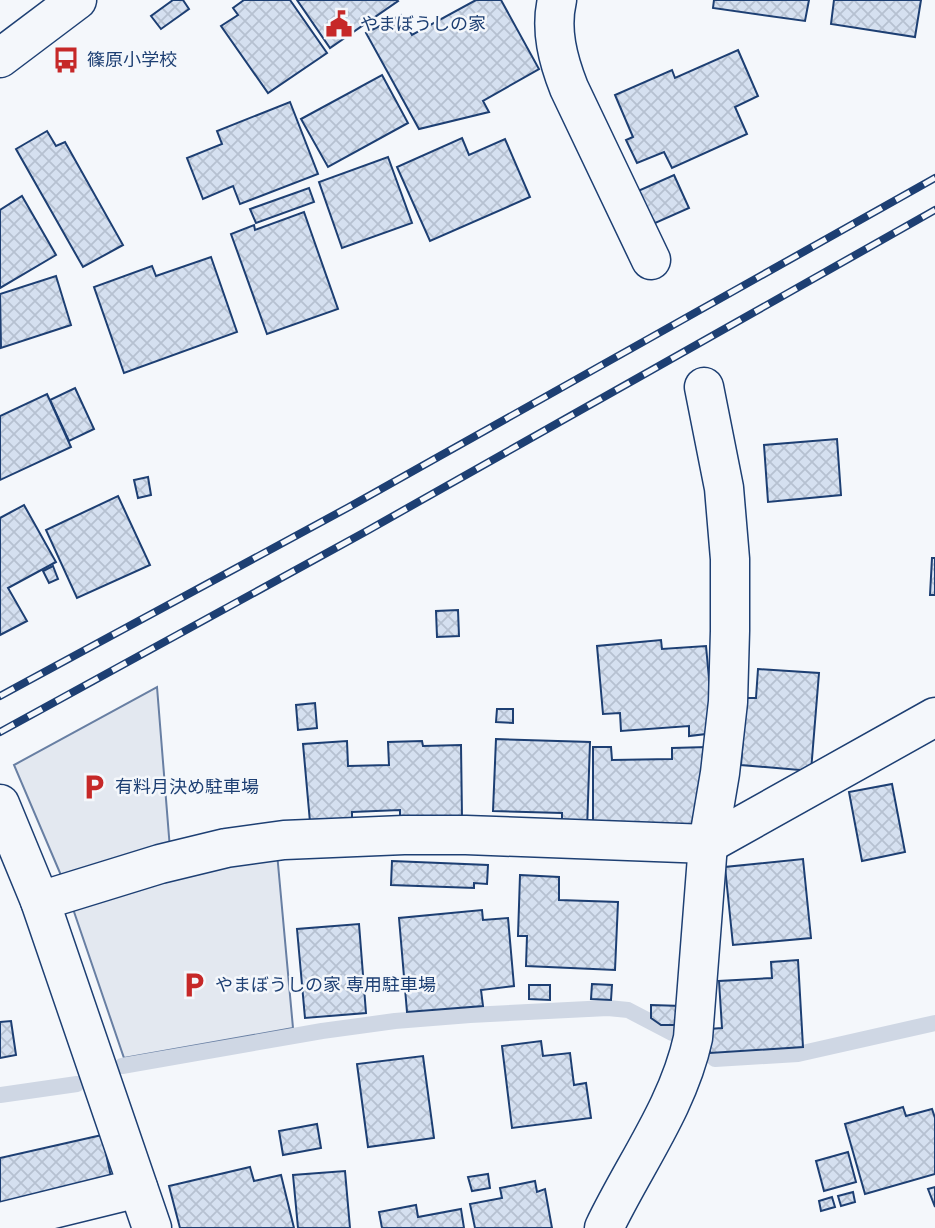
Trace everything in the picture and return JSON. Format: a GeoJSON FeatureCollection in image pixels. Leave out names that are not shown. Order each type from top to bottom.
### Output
{"type":"FeatureCollection","features":[{"type":"Feature","properties":{"kind":"street"},"geometry":{"type":"LineString","coordinates":[[0,58],[77,0]]}},
{"type":"Feature","properties":{"kind":"street"},"geometry":{"type":"LineString","coordinates":[[556,0],[554,34],[559,62],[651,261]]}},
{"type":"Feature","properties":{"kind":"street"},"geometry":{"type":"LineString","coordinates":[[604,1228],[671,1100],[687,1064],[693,1038],[708,844],[728,702],[730,607],[730,559],[724,488],[704,387]]}},
{"type":"Feature","properties":{"kind":"street"},"geometry":{"type":"LineString","coordinates":[[40,901],[173,860],[226,848],[284,840],[416,835],[708,844],[935,717]]}},
{"type":"Feature","properties":{"kind":"street"},"geometry":{"type":"LineString","coordinates":[[0,804],[40,901],[152,1228]]}},
{"type":"Feature","properties":{"kind":"street"},"geometry":{"type":"LineString","coordinates":[[0,1222],[138,1188]]}},
{"type":"Feature","properties":{"kind":"shaded area","name":"有料月決め駐車場"},"geometry":{"type":"Polygon","coordinates":[[[157,687],[170,849],[63,880],[14,765],[157,687]]]}},
{"type":"Feature","properties":{"kind":"shaded area","name":"やまぼうしの家 専用駐車場"},"geometry":{"type":"Polygon","coordinates":[[[277,853],[293,1028],[124,1058],[71,903],[277,853]]]}},
{"type":"Feature","properties":{"kind":"building"},"geometry":{"type":"Polygon","coordinates":[[[173,0],[183,0],[189,9],[161,29],[151,16],[173,0]]]}},
{"type":"Feature","properties":{"kind":"building"},"geometry":{"type":"Polygon","coordinates":[[[244,0],[290,0],[327,53],[268,93],[221,26],[238,15],[233,8],[244,0]]]}},
{"type":"Feature","properties":{"kind":"building","name":"やまぼうしの家"},"geometry":{"type":"Polygon","coordinates":[[[297,0],[397,0],[398,1],[330,48],[297,0]]]}},
{"type":"Feature","properties":{"kind":"building"},"geometry":{"type":"Polygon","coordinates":[[[476,0],[501,0],[539,69],[483,101],[489,112],[419,129],[366,33],[401,15],[412,35],[476,0]]]}},
{"type":"Feature","properties":{"kind":"building"},"geometry":{"type":"Polygon","coordinates":[[[714,0],[809,0],[805,21],[713,8],[714,0]]]}},
{"type":"Feature","properties":{"kind":"building"},"geometry":{"type":"Polygon","coordinates":[[[834,0],[921,0],[915,37],[831,24],[834,0]]]}},
{"type":"Feature","properties":{"kind":"building"},"geometry":{"type":"Polygon","coordinates":[[[738,50],[758,96],[735,107],[747,134],[672,168],[664,152],[637,163],[626,140],[633,137],[615,95],[672,70],[675,78],[738,50]]]}},
{"type":"Feature","properties":{"kind":"building"},"geometry":{"type":"Polygon","coordinates":[[[382,75],[408,123],[328,167],[301,119],[382,75]]]}},
{"type":"Feature","properties":{"kind":"building"},"geometry":{"type":"Polygon","coordinates":[[[290,102],[318,174],[240,204],[233,186],[203,199],[187,158],[222,144],[217,131],[290,102]]]}},
{"type":"Feature","properties":{"kind":"building"},"geometry":{"type":"Polygon","coordinates":[[[47,131],[56,146],[65,142],[123,245],[83,267],[16,149],[47,131]]]}},
{"type":"Feature","properties":{"kind":"building"},"geometry":{"type":"Polygon","coordinates":[[[462,138],[469,155],[505,139],[530,197],[430,241],[397,167],[462,138]]]}},
{"type":"Feature","properties":{"kind":"building"},"geometry":{"type":"Polygon","coordinates":[[[388,157],[412,223],[342,248],[319,182],[388,157]]]}},
{"type":"Feature","properties":{"kind":"building"},"geometry":{"type":"Polygon","coordinates":[[[674,175],[689,208],[653,224],[638,191],[674,175]]]}},
{"type":"Feature","properties":{"kind":"building"},"geometry":{"type":"Polygon","coordinates":[[[309,188],[314,202],[256,223],[250,209],[309,188]]]}},
{"type":"Feature","properties":{"kind":"building"},"geometry":{"type":"Polygon","coordinates":[[[22,196],[56,255],[0,288],[0,210],[22,196]]]}},
{"type":"Feature","properties":{"kind":"building"},"geometry":{"type":"Polygon","coordinates":[[[304,212],[338,309],[267,334],[231,234],[254,225],[255,230],[304,212]]]}},
{"type":"Feature","properties":{"kind":"building"},"geometry":{"type":"Polygon","coordinates":[[[211,257],[237,332],[124,373],[94,287],[152,266],[156,276],[211,257]]]}},
{"type":"Feature","properties":{"kind":"building"},"geometry":{"type":"Polygon","coordinates":[[[56,276],[71,325],[1,348],[0,294],[56,276]]]}},
{"type":"Feature","properties":{"kind":"building"},"geometry":{"type":"Polygon","coordinates":[[[75,388],[94,429],[69,441],[50,400],[75,388]]]}},
{"type":"Feature","properties":{"kind":"building"},"geometry":{"type":"Polygon","coordinates":[[[47,394],[71,447],[0,480],[0,416],[47,394]]]}},
{"type":"Feature","properties":{"kind":"building"},"geometry":{"type":"Polygon","coordinates":[[[837,439],[841,495],[768,502],[764,445],[837,439]]]}},
{"type":"Feature","properties":{"kind":"building"},"geometry":{"type":"Polygon","coordinates":[[[148,477],[151,495],[138,498],[134,480],[148,477]]]}},
{"type":"Feature","properties":{"kind":"building"},"geometry":{"type":"Polygon","coordinates":[[[118,496],[150,565],[77,598],[46,530],[118,496]]]}},
{"type":"Feature","properties":{"kind":"building"},"geometry":{"type":"Polygon","coordinates":[[[24,505],[56,562],[8,588],[27,621],[0,635],[0,518],[24,505]]]}},
{"type":"Feature","properties":{"kind":"building"},"geometry":{"type":"Polygon","coordinates":[[[932,558],[935,558],[935,595],[930,595],[932,558]]]}},
{"type":"Feature","properties":{"kind":"building"},"geometry":{"type":"Polygon","coordinates":[[[53,566],[58,579],[49,583],[43,571],[53,566]]]}},
{"type":"Feature","properties":{"kind":"building"},"geometry":{"type":"Polygon","coordinates":[[[458,610],[459,636],[437,637],[436,611],[458,610]]]}},
{"type":"Feature","properties":{"kind":"building"},"geometry":{"type":"Polygon","coordinates":[[[661,640],[662,649],[706,646],[714,733],[689,736],[689,726],[621,731],[620,713],[603,714],[597,646],[661,640]]]}},
{"type":"Feature","properties":{"kind":"building"},"geometry":{"type":"Polygon","coordinates":[[[758,669],[819,673],[811,771],[741,765],[746,698],[756,698],[758,669]]]}},
{"type":"Feature","properties":{"kind":"building"},"geometry":{"type":"Polygon","coordinates":[[[315,703],[317,728],[298,730],[296,705],[315,703]]]}},
{"type":"Feature","properties":{"kind":"building"},"geometry":{"type":"Polygon","coordinates":[[[497,709],[513,709],[513,723],[496,722],[497,709]]]}},
{"type":"Feature","properties":{"kind":"building"},"geometry":{"type":"Polygon","coordinates":[[[496,739],[590,742],[587,830],[562,829],[562,813],[493,811],[496,739]]]}},
{"type":"Feature","properties":{"kind":"building"},"geometry":{"type":"Polygon","coordinates":[[[347,741],[348,766],[389,765],[388,742],[422,741],[423,746],[461,745],[462,817],[400,823],[400,810],[352,812],[352,819],[310,822],[303,744],[347,741]]]}},
{"type":"Feature","properties":{"kind":"building"},"geometry":{"type":"Polygon","coordinates":[[[593,747],[611,747],[612,760],[672,759],[672,748],[707,747],[700,834],[593,830],[593,747]]]}},
{"type":"Feature","properties":{"kind":"building"},"geometry":{"type":"Polygon","coordinates":[[[892,784],[905,852],[862,861],[849,792],[892,784]]]}},
{"type":"Feature","properties":{"kind":"building"},"geometry":{"type":"Polygon","coordinates":[[[803,859],[811,938],[733,945],[725,867],[803,859]]]}},
{"type":"Feature","properties":{"kind":"building"},"geometry":{"type":"Polygon","coordinates":[[[392,861],[488,865],[487,884],[474,883],[474,888],[391,885],[392,861]]]}},
{"type":"Feature","properties":{"kind":"building"},"geometry":{"type":"Polygon","coordinates":[[[520,875],[559,877],[559,900],[618,902],[615,970],[526,966],[527,936],[518,936],[520,875]]]}},
{"type":"Feature","properties":{"kind":"building"},"geometry":{"type":"Polygon","coordinates":[[[482,910],[483,920],[508,918],[514,986],[481,990],[483,1006],[407,1012],[399,918],[482,910]]]}},
{"type":"Feature","properties":{"kind":"building"},"geometry":{"type":"Polygon","coordinates":[[[359,924],[366,1013],[305,1018],[297,929],[359,924]]]}},
{"type":"Feature","properties":{"kind":"building"},"geometry":{"type":"Polygon","coordinates":[[[798,960],[803,1047],[710,1053],[709,1029],[722,1028],[719,981],[772,978],[771,962],[798,960]]]}},
{"type":"Feature","properties":{"kind":"building"},"geometry":{"type":"Polygon","coordinates":[[[592,984],[612,985],[611,1000],[591,999],[592,984]]]}},
{"type":"Feature","properties":{"kind":"building"},"geometry":{"type":"Polygon","coordinates":[[[529,985],[550,985],[550,1000],[529,999],[529,985]]]}},
{"type":"Feature","properties":{"kind":"building"},"geometry":{"type":"Polygon","coordinates":[[[651,1005],[682,1006],[682,1025],[661,1025],[651,1018],[651,1005]]]}},
{"type":"Feature","properties":{"kind":"building"},"geometry":{"type":"Polygon","coordinates":[[[11,1021],[16,1055],[0,1058],[0,1022],[11,1021]]]}},
{"type":"Feature","properties":{"kind":"building"},"geometry":{"type":"Polygon","coordinates":[[[541,1041],[543,1056],[570,1053],[574,1085],[586,1083],[591,1118],[512,1128],[502,1046],[541,1041]]]}},
{"type":"Feature","properties":{"kind":"building"},"geometry":{"type":"Polygon","coordinates":[[[423,1056],[434,1138],[368,1147],[357,1064],[423,1056]]]}},
{"type":"Feature","properties":{"kind":"building"},"geometry":{"type":"Polygon","coordinates":[[[903,1107],[906,1116],[932,1109],[935,1118],[935,1174],[865,1194],[845,1124],[903,1107]]]}},
{"type":"Feature","properties":{"kind":"building"},"geometry":{"type":"Polygon","coordinates":[[[317,1124],[321,1148],[283,1155],[279,1131],[317,1124]]]}},
{"type":"Feature","properties":{"kind":"building"},"geometry":{"type":"Polygon","coordinates":[[[102,1135],[113,1186],[0,1207],[0,1158],[102,1135]]]}},
{"type":"Feature","properties":{"kind":"building"},"geometry":{"type":"Polygon","coordinates":[[[848,1152],[856,1182],[824,1191],[816,1161],[848,1152]]]}},
{"type":"Feature","properties":{"kind":"building"},"geometry":{"type":"Polygon","coordinates":[[[250,1167],[254,1181],[281,1175],[294,1228],[180,1228],[169,1186],[250,1167]]]}},
{"type":"Feature","properties":{"kind":"building"},"geometry":{"type":"Polygon","coordinates":[[[345,1171],[350,1228],[298,1228],[293,1175],[345,1171]]]}},
{"type":"Feature","properties":{"kind":"building"},"geometry":{"type":"Polygon","coordinates":[[[488,1174],[490,1188],[472,1191],[468,1177],[488,1174]]]}},
{"type":"Feature","properties":{"kind":"building"},"geometry":{"type":"Polygon","coordinates":[[[535,1181],[537,1192],[545,1189],[552,1228],[475,1228],[470,1204],[502,1198],[500,1188],[535,1181]]]}},
{"type":"Feature","properties":{"kind":"building"},"geometry":{"type":"Polygon","coordinates":[[[935,1187],[935,1207],[928,1189],[935,1187]]]}},
{"type":"Feature","properties":{"kind":"building"},"geometry":{"type":"Polygon","coordinates":[[[853,1192],[855,1202],[841,1206],[838,1196],[853,1192]]]}},
{"type":"Feature","properties":{"kind":"building"},"geometry":{"type":"Polygon","coordinates":[[[832,1197],[835,1207],[821,1211],[819,1201],[832,1197]]]}},
{"type":"Feature","properties":{"kind":"building"},"geometry":{"type":"Polygon","coordinates":[[[416,1205],[418,1217],[461,1209],[464,1228],[382,1228],[379,1212],[416,1205]]]}},
{"type":"Feature","properties":{"kind":"waterway"},"geometry":{"type":"LineString","coordinates":[[122,1066],[322,1031],[470,1015],[608,1008],[628,1010],[672,1033]]}},
{"type":"Feature","properties":{"kind":"waterway"},"geometry":{"type":"LineString","coordinates":[[715,1059],[798,1054],[935,1023]]}},
{"type":"Feature","properties":{"kind":"waterway"},"geometry":{"type":"LineString","coordinates":[[0,1095],[77,1084]]}},
{"type":"Feature","properties":{"kind":"railway"},"geometry":{"type":"LineString","coordinates":[[0,696],[349,507],[935,178]]}},
{"type":"Feature","properties":{"kind":"railway"},"geometry":{"type":"LineString","coordinates":[[0,732],[365,532],[935,210]]}},
{"type":"Feature","properties":{"kind":"place","name":"やまぼうしの家"},"geometry":{"type":"Point","coordinates":[339,24]}},
{"type":"Feature","properties":{"kind":"place","name":"篠原小学校"},"geometry":{"type":"Point","coordinates":[66,60]}},
{"type":"Feature","properties":{"kind":"place","name":"有料月決め駐車場"},"geometry":{"type":"Point","coordinates":[94,787]}},
{"type":"Feature","properties":{"kind":"place","name":"やまぼうしの家 専用駐車場"},"geometry":{"type":"Point","coordinates":[194,985]}}]}
